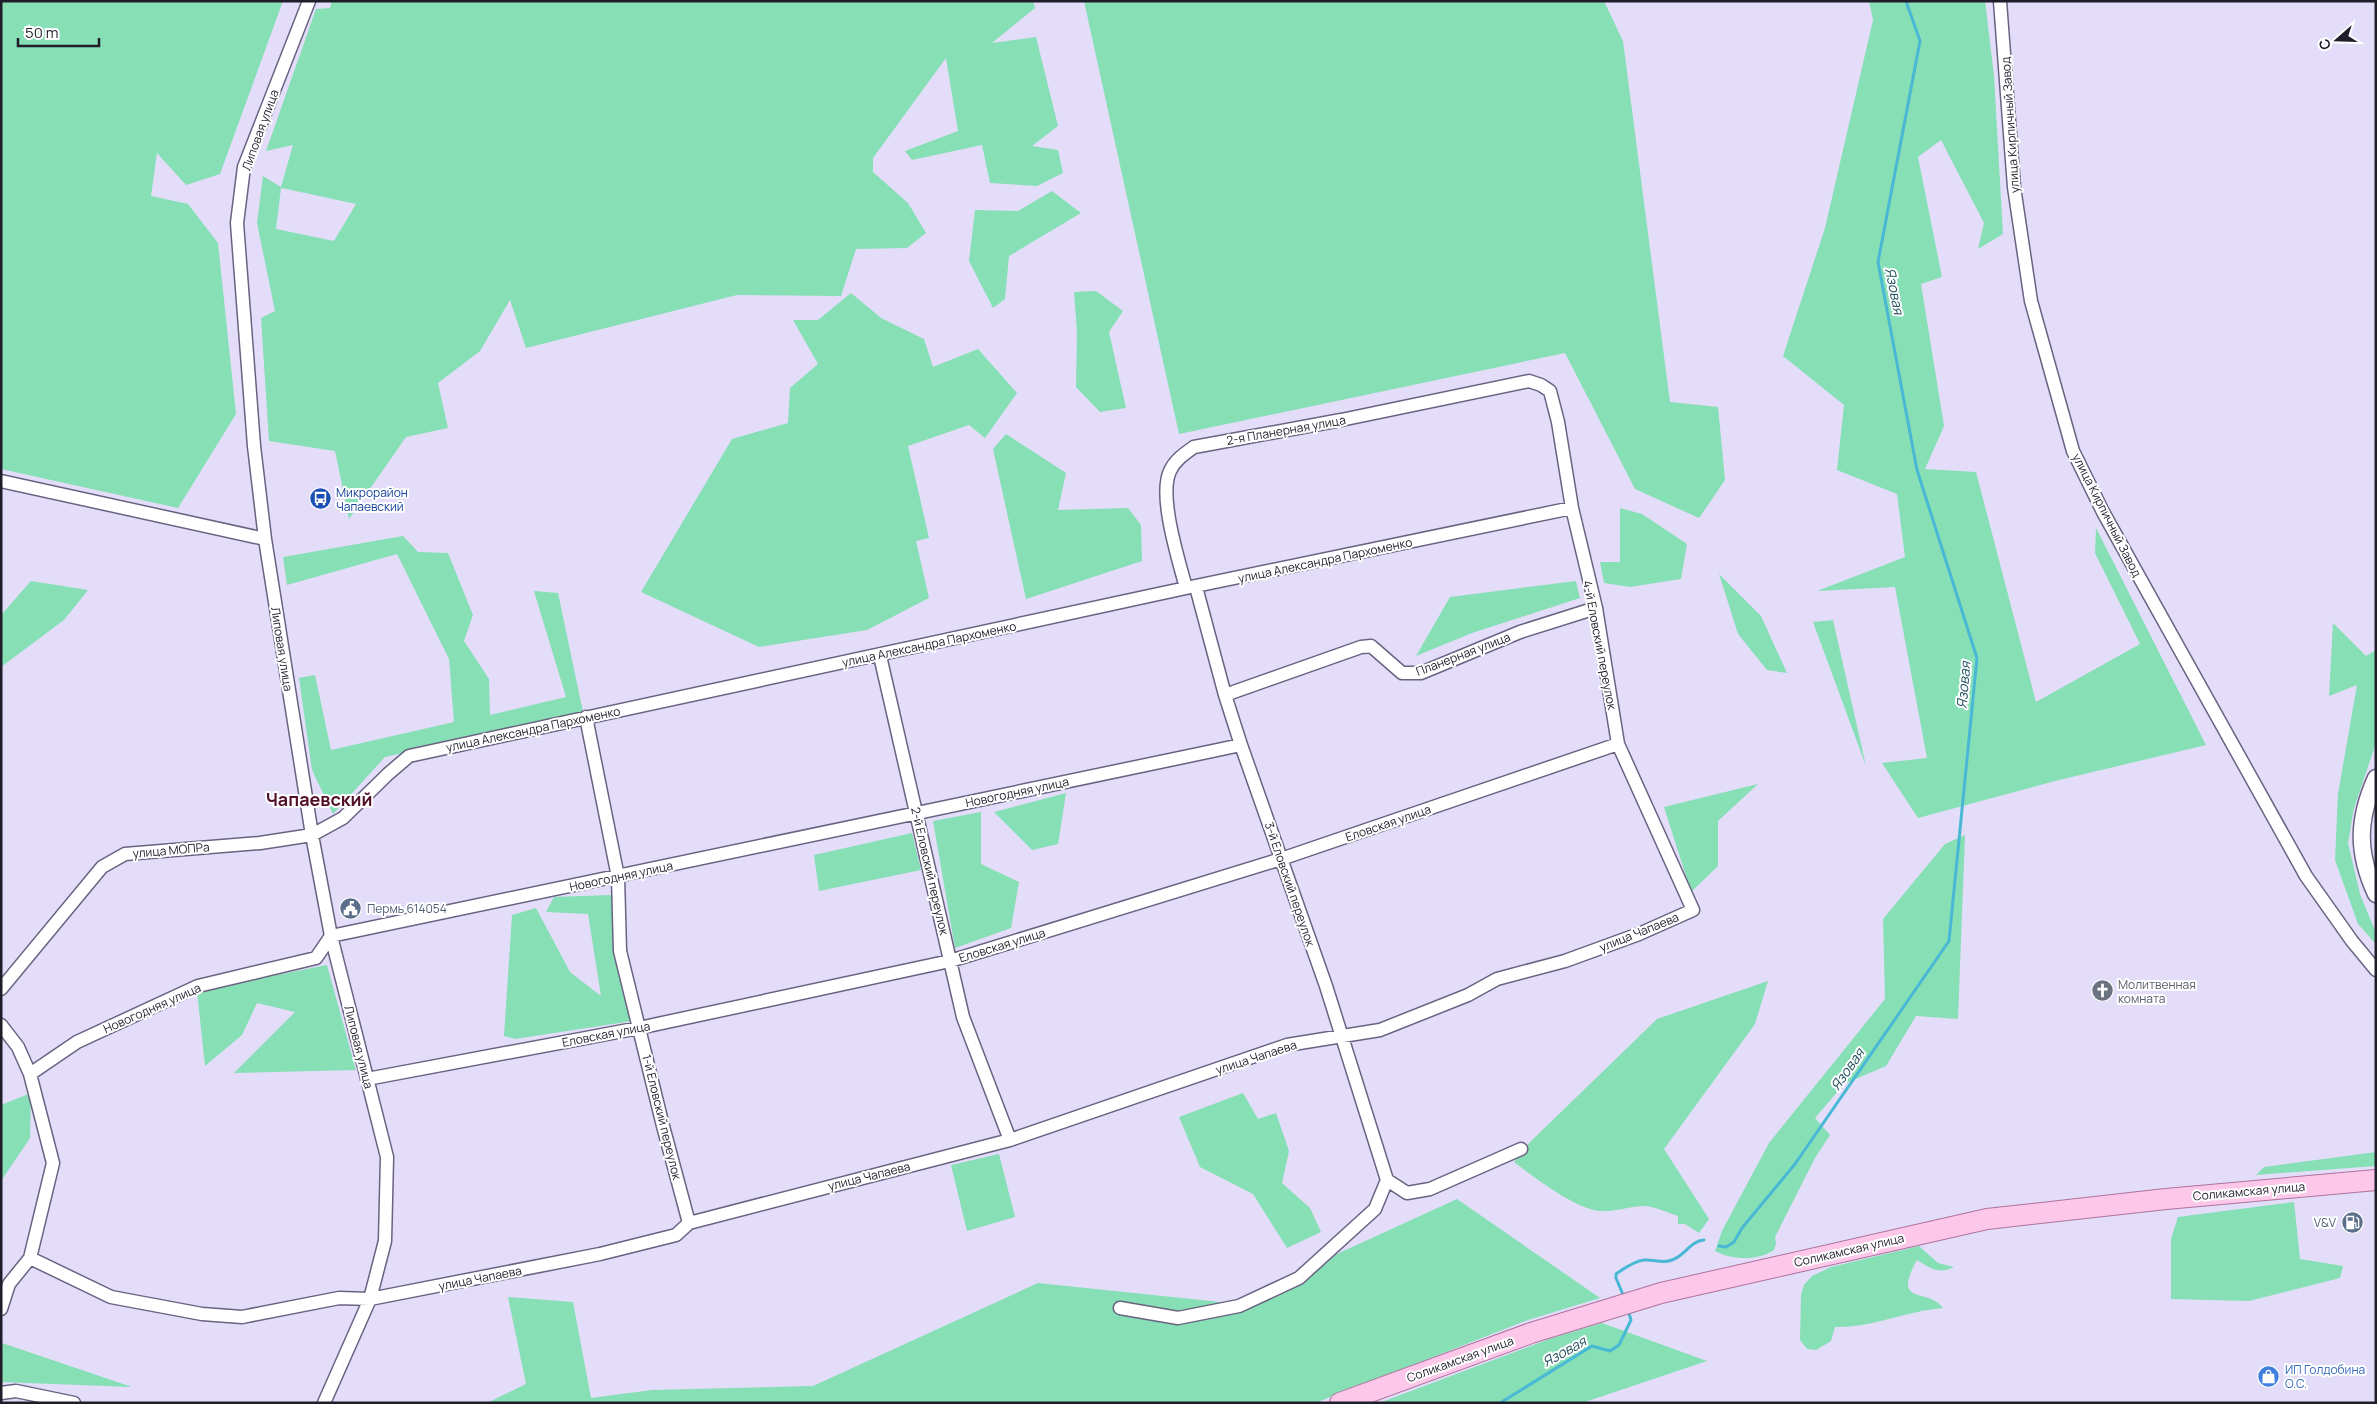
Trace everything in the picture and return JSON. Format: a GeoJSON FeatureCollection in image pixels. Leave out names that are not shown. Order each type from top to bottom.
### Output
{"type":"FeatureCollection","features":[{"type":"Feature","properties":{"kind":"main road","name":"Соликамская улица"},"geometry":{"type":"LineString","coordinates":[[1340,1403],[1588,1314],[1661,1293],[1987,1219],[2166,1199],[2376,1180]]}},
{"type":"Feature","properties":{"kind":"street","name":"Липовая улица"},"geometry":{"type":"LineString","coordinates":[[309,1],[244,167],[237,222],[254,446],[264,539],[312,835],[331,936],[387,1157],[385,1241],[370,1299],[324,1403]]}},
{"type":"Feature","properties":{"kind":"street","name":"улица Кирпичный Завод"},"geometry":{"type":"LineString","coordinates":[[2000,1],[2014,187],[2024,263],[2041,340],[2074,450],[2108,521],[2306,876],[2352,941],[2376,970]]}},
{"type":"Feature","properties":{"kind":"street","name":"4-й Еловский переулок"},"geometry":{"type":"LineString","coordinates":[[1529,382],[1542,385],[1550,391],[1558,422],[1572,508],[1596,608],[1618,744],[1693,910]]}},
{"type":"Feature","properties":{"kind":"street","name":"2-я Планерная улица"},"geometry":{"type":"LineString","coordinates":[[1191,588],[1170,525],[1166,488],[1169,472],[1178,458],[1194,447],[1529,382]]}},
{"type":"Feature","properties":{"kind":"street"},"geometry":{"type":"LineString","coordinates":[[1,481],[264,539]]}},
{"type":"Feature","properties":{"kind":"street","name":"улица Александра Пархоменко"},"geometry":{"type":"LineString","coordinates":[[312,835],[343,818],[388,774],[410,756],[586,716],[880,656],[1572,508]]}},
{"type":"Feature","properties":{"kind":"street","name":"3-й Еловский переулок"},"geometry":{"type":"LineString","coordinates":[[1191,588],[1241,745],[1341,1035],[1386,1180]]}},
{"type":"Feature","properties":{"kind":"street","name":"Планерная улица"},"geometry":{"type":"LineString","coordinates":[[1225,695],[1372,646],[1402,673],[1421,673],[1520,632],[1596,608]]}},
{"type":"Feature","properties":{"kind":"street","name":"2-й Еловский переулок"},"geometry":{"type":"LineString","coordinates":[[880,656],[963,1017],[1010,1140]]}},
{"type":"Feature","properties":{"kind":"street","name":"1-й Еловский переулок"},"geometry":{"type":"LineString","coordinates":[[586,716],[618,876],[620,951],[662,1126],[689,1223]]}},
{"type":"Feature","properties":{"kind":"street","name":"Еловская улица"},"geometry":{"type":"LineString","coordinates":[[367,1079],[640,1028],[950,961],[1281,859],[1618,744]]}},
{"type":"Feature","properties":{"kind":"street","name":"Новогодняя улица"},"geometry":{"type":"LineString","coordinates":[[30,1074],[78,1042],[198,986],[316,958],[331,936],[1241,745]]}},
{"type":"Feature","properties":{"kind":"street"},"geometry":{"type":"LineString","coordinates":[[2376,778],[2364,807],[2361,836],[2366,873],[2376,894]]}},
{"type":"Feature","properties":{"kind":"street","name":"улица МОПРа"},"geometry":{"type":"LineString","coordinates":[[1,989],[96,872],[125,854],[260,843],[312,835]]}},
{"type":"Feature","properties":{"kind":"street","name":"улица Чапаева"},"geometry":{"type":"LineString","coordinates":[[30,1258],[111,1297],[202,1314],[242,1317],[339,1298],[370,1299],[619,1249],[676,1235],[689,1223],[1010,1140],[1287,1045],[1380,1030],[1440,1007],[1497,980],[1565,961],[1639,934],[1693,910]]}},
{"type":"Feature","properties":{"kind":"street"},"geometry":{"type":"LineString","coordinates":[[1,1025],[18,1048],[30,1074],[53,1162],[30,1258],[9,1284],[1,1309]]}},
{"type":"Feature","properties":{"kind":"street"},"geometry":{"type":"LineString","coordinates":[[1120,1308],[1178,1318],[1239,1306],[1299,1278],[1375,1209],[1386,1180],[1407,1193],[1430,1189],[1521,1148]]}},
{"type":"Feature","properties":{"kind":"street"},"geometry":{"type":"LineString","coordinates":[[1,1393],[16,1391],[74,1403]]}},
{"type":"Feature","properties":{"kind":"green space"},"geometry":{"type":"Polygon","coordinates":[[[1,1],[283,1],[220,174],[186,185],[157,153],[151,196],[188,204],[218,243],[236,414],[178,508],[1,469],[1,1]]]}},
{"type":"Feature","properties":{"kind":"green space"},"geometry":{"type":"Polygon","coordinates":[[[332,1],[1033,1],[1035,8],[992,43],[1036,37],[1058,126],[1032,146],[1058,150],[1063,173],[1037,186],[990,183],[982,145],[912,160],[905,151],[958,131],[946,58],[873,158],[873,172],[908,203],[926,233],[907,248],[856,249],[841,296],[737,295],[526,348],[510,300],[480,351],[438,383],[448,428],[406,437],[349,519],[335,451],[269,441],[261,318],[275,311],[257,223],[263,176],[281,187],[293,145],[266,151],[316,9],[330,8],[332,1]],[[281,188],[276,229],[334,241],[356,204],[281,188]]]}},
{"type":"Feature","properties":{"kind":"green space"},"geometry":{"type":"Polygon","coordinates":[[[1084,1],[1604,1],[1623,41],[1670,402],[1718,407],[1725,480],[1699,518],[1635,489],[1565,353],[1179,434],[1084,1]]]}},
{"type":"Feature","properties":{"kind":"green space"},"geometry":{"type":"Polygon","coordinates":[[[1869,1],[1985,1],[1994,76],[2003,234],[1978,249],[1984,223],[1941,140],[1918,157],[1942,277],[1921,284],[1944,426],[1925,469],[1976,472],[2036,702],[2140,644],[2095,553],[2096,528],[2206,745],[2055,781],[1918,818],[1882,763],[1927,758],[1895,587],[1817,591],[1905,557],[1897,494],[1837,470],[1844,405],[1783,356],[1825,228],[1873,20],[1869,1]]]}},
{"type":"Feature","properties":{"kind":"green space"},"geometry":{"type":"Polygon","coordinates":[[[1052,191],[1081,213],[1009,256],[1005,299],[993,308],[969,261],[975,210],[1018,211],[1052,191]]]}},
{"type":"Feature","properties":{"kind":"green space"},"geometry":{"type":"Polygon","coordinates":[[[1096,291],[1123,311],[1109,332],[1126,408],[1100,412],[1076,387],[1077,333],[1074,292],[1096,291]]]}},
{"type":"Feature","properties":{"kind":"green space"},"geometry":{"type":"Polygon","coordinates":[[[851,293],[881,318],[924,339],[933,367],[978,349],[1017,393],[985,438],[969,425],[908,446],[929,538],[916,541],[929,598],[867,630],[759,647],[641,592],[732,439],[788,423],[790,388],[818,364],[793,320],[818,320],[851,293]]]}},
{"type":"Feature","properties":{"kind":"green space"},"geometry":{"type":"Polygon","coordinates":[[[1006,434],[1066,473],[1058,510],[1128,508],[1141,525],[1142,561],[1026,599],[993,449],[1006,434]]]}},
{"type":"Feature","properties":{"kind":"green space"},"geometry":{"type":"Polygon","coordinates":[[[1620,508],[1642,514],[1687,544],[1681,579],[1630,587],[1604,583],[1600,562],[1620,562],[1620,508]]]}},
{"type":"Feature","properties":{"kind":"green space"},"geometry":{"type":"Polygon","coordinates":[[[403,536],[418,552],[448,553],[473,615],[464,641],[489,679],[490,715],[566,697],[534,591],[558,593],[583,712],[385,757],[333,814],[312,770],[299,678],[315,675],[331,750],[454,722],[449,659],[397,554],[287,585],[283,557],[403,536]]]}},
{"type":"Feature","properties":{"kind":"green space"},"geometry":{"type":"Polygon","coordinates":[[[1719,574],[1761,616],[1787,673],[1767,670],[1738,634],[1719,574]]]}},
{"type":"Feature","properties":{"kind":"green space"},"geometry":{"type":"Polygon","coordinates":[[[31,581],[88,590],[64,620],[1,667],[1,615],[31,581]]]}},
{"type":"Feature","properties":{"kind":"green space"},"geometry":{"type":"Polygon","coordinates":[[[1576,581],[1580,598],[1472,633],[1416,656],[1450,597],[1576,581]]]}},
{"type":"Feature","properties":{"kind":"green space"},"geometry":{"type":"Polygon","coordinates":[[[1833,620],[1866,766],[1813,622],[1833,620]]]}},
{"type":"Feature","properties":{"kind":"green space"},"geometry":{"type":"Polygon","coordinates":[[[2333,623],[2366,656],[2376,650],[2376,743],[2354,808],[2348,843],[2360,894],[2376,933],[2376,944],[2358,924],[2335,860],[2338,794],[2357,685],[2329,696],[2333,623]]]}},
{"type":"Feature","properties":{"kind":"green space"},"geometry":{"type":"Polygon","coordinates":[[[1758,784],[1718,821],[1718,866],[1691,892],[1664,807],[1758,784]]]}},
{"type":"Feature","properties":{"kind":"green space"},"geometry":{"type":"Polygon","coordinates":[[[1066,793],[1058,844],[1032,850],[994,812],[1066,793]]]}},
{"type":"Feature","properties":{"kind":"green space"},"geometry":{"type":"Polygon","coordinates":[[[981,812],[981,864],[1019,882],[1011,928],[955,948],[933,821],[981,812]]]}},
{"type":"Feature","properties":{"kind":"green space"},"geometry":{"type":"Polygon","coordinates":[[[912,833],[921,870],[819,891],[814,855],[912,833]]]}},
{"type":"Feature","properties":{"kind":"green space"},"geometry":{"type":"Polygon","coordinates":[[[1965,835],[1958,1019],[1916,1016],[1886,1066],[1844,1084],[1815,1118],[1830,1135],[1815,1158],[1775,1237],[1774,1250],[1768,1254],[1753,1258],[1737,1258],[1715,1251],[1722,1231],[1769,1143],[1885,999],[1883,919],[1945,844],[1965,835]]]}},
{"type":"Feature","properties":{"kind":"green space"},"geometry":{"type":"Polygon","coordinates":[[[612,895],[632,1021],[515,1039],[504,1036],[512,915],[536,908],[570,972],[601,996],[588,914],[546,912],[554,897],[612,895]]]}},
{"type":"Feature","properties":{"kind":"green space"},"geometry":{"type":"Polygon","coordinates":[[[327,965],[356,1070],[234,1073],[295,1012],[257,1003],[242,1035],[205,1066],[197,991],[327,965]]]}},
{"type":"Feature","properties":{"kind":"green space"},"geometry":{"type":"Polygon","coordinates":[[[1768,981],[1755,1024],[1664,1149],[1709,1219],[1699,1233],[1685,1224],[1678,1224],[1678,1216],[1645,1206],[1605,1211],[1589,1209],[1555,1191],[1514,1162],[1526,1146],[1657,1019],[1768,981]]]}},
{"type":"Feature","properties":{"kind":"green space"},"geometry":{"type":"Polygon","coordinates":[[[31,1093],[30,1138],[1,1181],[1,1105],[31,1093]]]}},
{"type":"Feature","properties":{"kind":"green space"},"geometry":{"type":"Polygon","coordinates":[[[1243,1093],[1258,1119],[1276,1113],[1289,1151],[1282,1183],[1310,1208],[1321,1232],[1287,1248],[1253,1194],[1200,1167],[1179,1117],[1243,1093]]]}},
{"type":"Feature","properties":{"kind":"green space"},"geometry":{"type":"Polygon","coordinates":[[[2376,1152],[2376,1166],[2256,1175],[2264,1167],[2376,1152]]]}},
{"type":"Feature","properties":{"kind":"green space"},"geometry":{"type":"Polygon","coordinates":[[[999,1154],[1015,1217],[967,1231],[951,1165],[999,1154]]]}},
{"type":"Feature","properties":{"kind":"green space"},"geometry":{"type":"Polygon","coordinates":[[[1457,1199],[1600,1298],[1528,1320],[1315,1403],[487,1403],[526,1384],[508,1297],[573,1302],[591,1398],[652,1390],[813,1386],[1038,1283],[1230,1303],[1457,1199]]]}},
{"type":"Feature","properties":{"kind":"green space"},"geometry":{"type":"Polygon","coordinates":[[[2294,1202],[2300,1259],[2343,1266],[2340,1278],[2249,1301],[2171,1299],[2171,1239],[2178,1217],[2294,1202]]]}},
{"type":"Feature","properties":{"kind":"green space"},"geometry":{"type":"Polygon","coordinates":[[[1919,1246],[1938,1263],[1954,1267],[1939,1270],[1930,1268],[1917,1260],[1910,1275],[1908,1284],[1910,1290],[1915,1294],[1937,1302],[1943,1308],[1916,1312],[1862,1325],[1835,1327],[1831,1341],[1816,1350],[1807,1349],[1800,1340],[1801,1295],[1804,1285],[1812,1276],[1831,1267],[1919,1246]]]}},
{"type":"Feature","properties":{"kind":"green space"},"geometry":{"type":"Polygon","coordinates":[[[1602,1323],[1707,1361],[1582,1403],[1379,1403],[1552,1338],[1602,1323]]]}},
{"type":"Feature","properties":{"kind":"green space"},"geometry":{"type":"Polygon","coordinates":[[[2,1343],[132,1387],[1,1382],[2,1343]]]}},
{"type":"Feature","properties":{"kind":"waterway","name":"Язовая"},"geometry":{"type":"LineString","coordinates":[[1719,1246],[1726,1247],[1734,1242],[1742,1228],[1795,1164],[1949,941],[1977,658],[1917,470],[1878,262],[1920,41],[1906,1]]}},
{"type":"Feature","properties":{"kind":"waterway","name":"Язовая"},"geometry":{"type":"LineString","coordinates":[[1624,1297],[1616,1274],[1640,1261],[1665,1262],[1672,1260],[1695,1243],[1704,1240]]}},
{"type":"Feature","properties":{"kind":"waterway","name":"Язовая"},"geometry":{"type":"LineString","coordinates":[[1500,1403],[1592,1346],[1610,1351],[1619,1345],[1631,1320],[1628,1310]]}},
{"type":"Feature","properties":{"kind":"place","name":"Микрорайон Чапаевский"},"geometry":{"type":"Point","coordinates":[320,499]}},
{"type":"Feature","properties":{"kind":"place","name":"Пермь 614054"},"geometry":{"type":"Point","coordinates":[351,908]}},
{"type":"Feature","properties":{"kind":"place","name":"Молитвенная комната"},"geometry":{"type":"Point","coordinates":[2102,991]}},
{"type":"Feature","properties":{"kind":"place","name":"V&V"},"geometry":{"type":"Point","coordinates":[2352,1222]}},
{"type":"Feature","properties":{"kind":"place","name":"ИП Голдобина О.С."},"geometry":{"type":"Point","coordinates":[2269,1376]}},
{"type":"Feature","properties":{"kind":"district","name":"Чапаевский"},"geometry":{"type":"Point","coordinates":[319,799]}}]}
